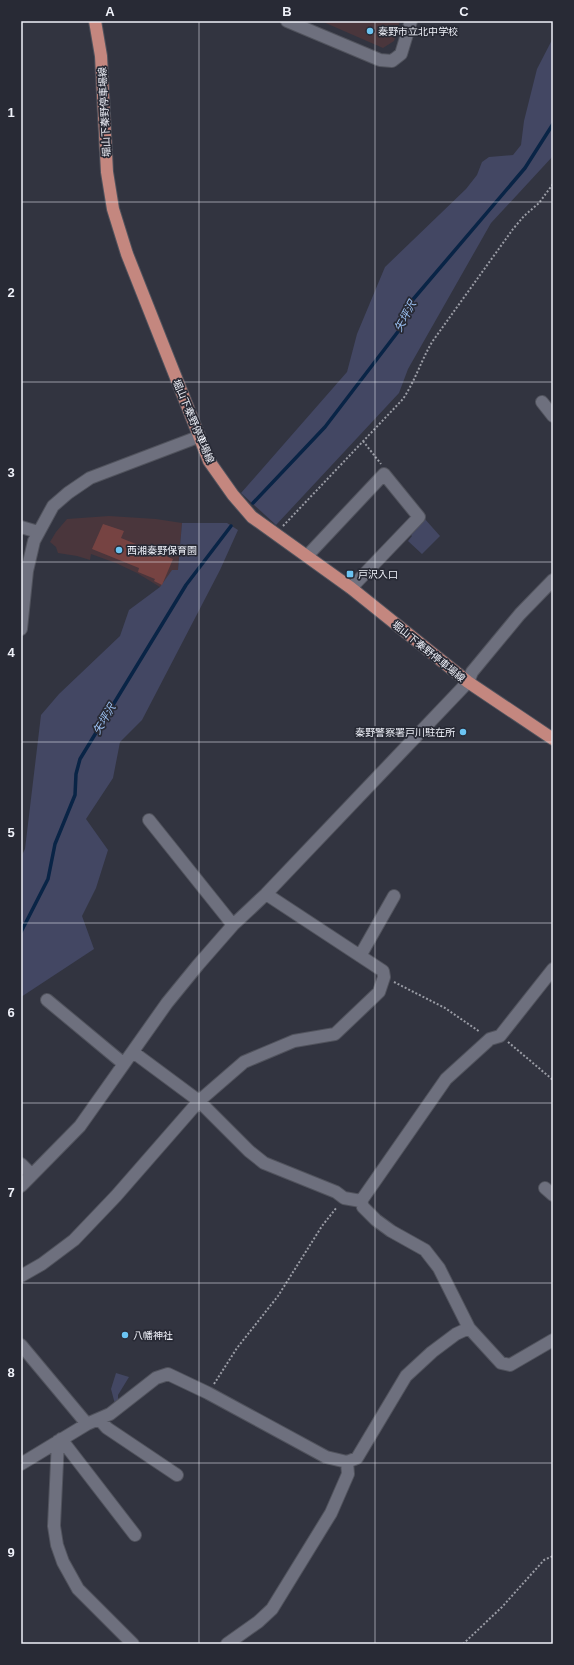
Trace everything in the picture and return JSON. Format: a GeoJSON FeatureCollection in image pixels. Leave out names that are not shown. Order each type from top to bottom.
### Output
{"type":"FeatureCollection","features":[{"type":"Feature","properties":{"kind":"main road","name":"堀山下秦野停車場線"},"geometry":{"type":"LineString","coordinates":[[95,21],[101,56],[107,172],[113,209],[127,254],[209,461],[233,495],[252,517],[351,588],[468,682],[553,739]]}},
{"type":"Feature","properties":{"kind":"street"},"geometry":{"type":"LineString","coordinates":[[288,21],[380,60],[392,61],[401,54],[411,21]]}},
{"type":"Feature","properties":{"kind":"street"},"geometry":{"type":"LineString","coordinates":[[542,402],[553,416]]}},
{"type":"Feature","properties":{"kind":"street"},"geometry":{"type":"LineString","coordinates":[[21,629],[27,570],[34,541],[53,506],[68,493],[90,478],[198,436]]}},
{"type":"Feature","properties":{"kind":"street"},"geometry":{"type":"LineString","coordinates":[[307,556],[384,474],[419,517],[351,588]]}},
{"type":"Feature","properties":{"kind":"street"},"geometry":{"type":"LineString","coordinates":[[21,527],[38,532]]}},
{"type":"Feature","properties":{"kind":"street"},"geometry":{"type":"LineString","coordinates":[[21,1186],[80,1126],[176,992],[198,964],[233,925],[266,894],[468,682],[472,672],[520,614],[553,580]]}},
{"type":"Feature","properties":{"kind":"street"},"geometry":{"type":"LineString","coordinates":[[149,820],[233,925]]}},
{"type":"Feature","properties":{"kind":"street"},"geometry":{"type":"LineString","coordinates":[[21,1276],[42,1264],[74,1240],[120,1192],[199,1101],[244,1062],[294,1041],[335,1034],[379,992],[384,977],[384,971],[266,894]]}},
{"type":"Feature","properties":{"kind":"street"},"geometry":{"type":"LineString","coordinates":[[360,956],[394,896]]}},
{"type":"Feature","properties":{"kind":"street"},"geometry":{"type":"LineString","coordinates":[[361,1201],[446,1079],[495,1037],[553,969]]}},
{"type":"Feature","properties":{"kind":"street"},"geometry":{"type":"LineString","coordinates":[[48,1000],[124,1064]]}},
{"type":"Feature","properties":{"kind":"street"},"geometry":{"type":"LineString","coordinates":[[133,1052],[199,1101],[264,1163],[336,1192],[344,1198],[361,1201]]}},
{"type":"Feature","properties":{"kind":"street"},"geometry":{"type":"LineString","coordinates":[[21,1164],[32,1175]]}},
{"type":"Feature","properties":{"kind":"street"},"geometry":{"type":"LineString","coordinates":[[361,1201],[363,1208],[376,1220],[391,1231],[424,1250],[439,1268],[469,1328],[501,1363],[510,1365],[553,1340]]}},
{"type":"Feature","properties":{"kind":"street"},"geometry":{"type":"LineString","coordinates":[[21,1464],[87,1424],[110,1414],[156,1378],[168,1374],[208,1393],[326,1457],[347,1462],[357,1458],[406,1376],[432,1352],[456,1334],[469,1328]]}},
{"type":"Feature","properties":{"kind":"street"},"geometry":{"type":"LineString","coordinates":[[21,1345],[87,1424]]}},
{"type":"Feature","properties":{"kind":"street"},"geometry":{"type":"LineString","coordinates":[[99,1419],[107,1428],[177,1475]]}},
{"type":"Feature","properties":{"kind":"street"},"geometry":{"type":"LineString","coordinates":[[60,1440],[135,1535]]}},
{"type":"Feature","properties":{"kind":"street"},"geometry":{"type":"LineString","coordinates":[[60,1440],[54,1526],[57,1545],[63,1562],[78,1589],[133,1644]]}},
{"type":"Feature","properties":{"kind":"street"},"geometry":{"type":"LineString","coordinates":[[227,1644],[258,1622],[272,1609],[331,1513],[348,1474],[347,1462]]}},
{"type":"Feature","properties":{"kind":"path"},"geometry":{"type":"LineString","coordinates":[[275,534],[403,399],[412,384],[423,358],[432,342],[513,229],[524,216],[539,203],[553,184]]}},
{"type":"Feature","properties":{"kind":"path"},"geometry":{"type":"LineString","coordinates":[[363,441],[383,466],[384,474]]}},
{"type":"Feature","properties":{"kind":"path"},"geometry":{"type":"LineString","coordinates":[[384,977],[445,1008],[495,1037],[553,1080]]}},
{"type":"Feature","properties":{"kind":"path"},"geometry":{"type":"LineString","coordinates":[[208,1393],[236,1348],[278,1296],[322,1226],[344,1198]]}},
{"type":"Feature","properties":{"kind":"path"},"geometry":{"type":"LineString","coordinates":[[463,1644],[502,1607],[544,1560],[553,1556]]}},
{"type":"Feature","properties":{"kind":"shaded area","name":"秦野市立北中学校"},"geometry":{"type":"Polygon","coordinates":[[[321,21],[400,21],[394,41],[383,48],[321,21]]]}},
{"type":"Feature","properties":{"kind":"shaded area"},"geometry":{"type":"Polygon","coordinates":[[[553,38],[553,156],[491,223],[408,369],[399,393],[276,525],[241,493],[347,372],[357,334],[385,267],[466,189],[477,175],[482,162],[489,157],[513,155],[521,145],[524,121],[537,69],[553,38]]]}},
{"type":"Feature","properties":{"kind":"shaded area","name":"西湘秦野保育園"},"geometry":{"type":"Polygon","coordinates":[[[109,516],[156,519],[182,523],[178,570],[160,587],[137,573],[116,563],[91,554],[90,560],[58,553],[56,547],[50,542],[67,519],[109,516]]]}},
{"type":"Feature","properties":{"kind":"shaded area"},"geometry":{"type":"Polygon","coordinates":[[[424,518],[440,536],[422,554],[408,541],[412,536],[410,534],[424,518]]]}},
{"type":"Feature","properties":{"kind":"shaded area"},"geometry":{"type":"Polygon","coordinates":[[[182,523],[227,523],[238,530],[220,570],[142,720],[120,742],[113,778],[86,819],[108,850],[96,888],[82,916],[94,949],[21,997],[21,857],[25,849],[41,715],[59,694],[120,636],[129,610],[160,587],[172,570],[178,570],[182,523]]]}},
{"type":"Feature","properties":{"kind":"shaded area"},"geometry":{"type":"Polygon","coordinates":[[[116,1373],[129,1377],[118,1395],[118,1402],[115,1404],[111,1389],[116,1373]]]}},
{"type":"Feature","properties":{"kind":"building"},"geometry":{"type":"Polygon","coordinates":[[[103,524],[124,531],[121,538],[173,559],[162,585],[154,581],[155,579],[138,572],[139,568],[92,549],[103,524]]]}},
{"type":"Feature","properties":{"kind":"waterway","name":"矢坪沢"},"geometry":{"type":"LineString","coordinates":[[253,503],[325,427],[400,329],[410,303],[525,168],[553,124]]}},
{"type":"Feature","properties":{"kind":"waterway","name":"矢坪沢"},"geometry":{"type":"LineString","coordinates":[[21,932],[48,879],[55,844],[75,795],[76,774],[80,759],[186,585],[231,526]]}},
{"type":"Feature","properties":{"kind":"place","name":"秦野市立北中学校"},"geometry":{"type":"Point","coordinates":[370,31]}},
{"type":"Feature","properties":{"kind":"place","name":"西湘秦野保育園"},"geometry":{"type":"Point","coordinates":[119,550]}},
{"type":"Feature","properties":{"kind":"place","name":"戸沢入口"},"geometry":{"type":"Point","coordinates":[350,574]}},
{"type":"Feature","properties":{"kind":"place","name":"秦野警察署戸川駐在所"},"geometry":{"type":"Point","coordinates":[463,732]}},
{"type":"Feature","properties":{"kind":"place","name":"八幡神社"},"geometry":{"type":"Point","coordinates":[125,1335]}}]}
